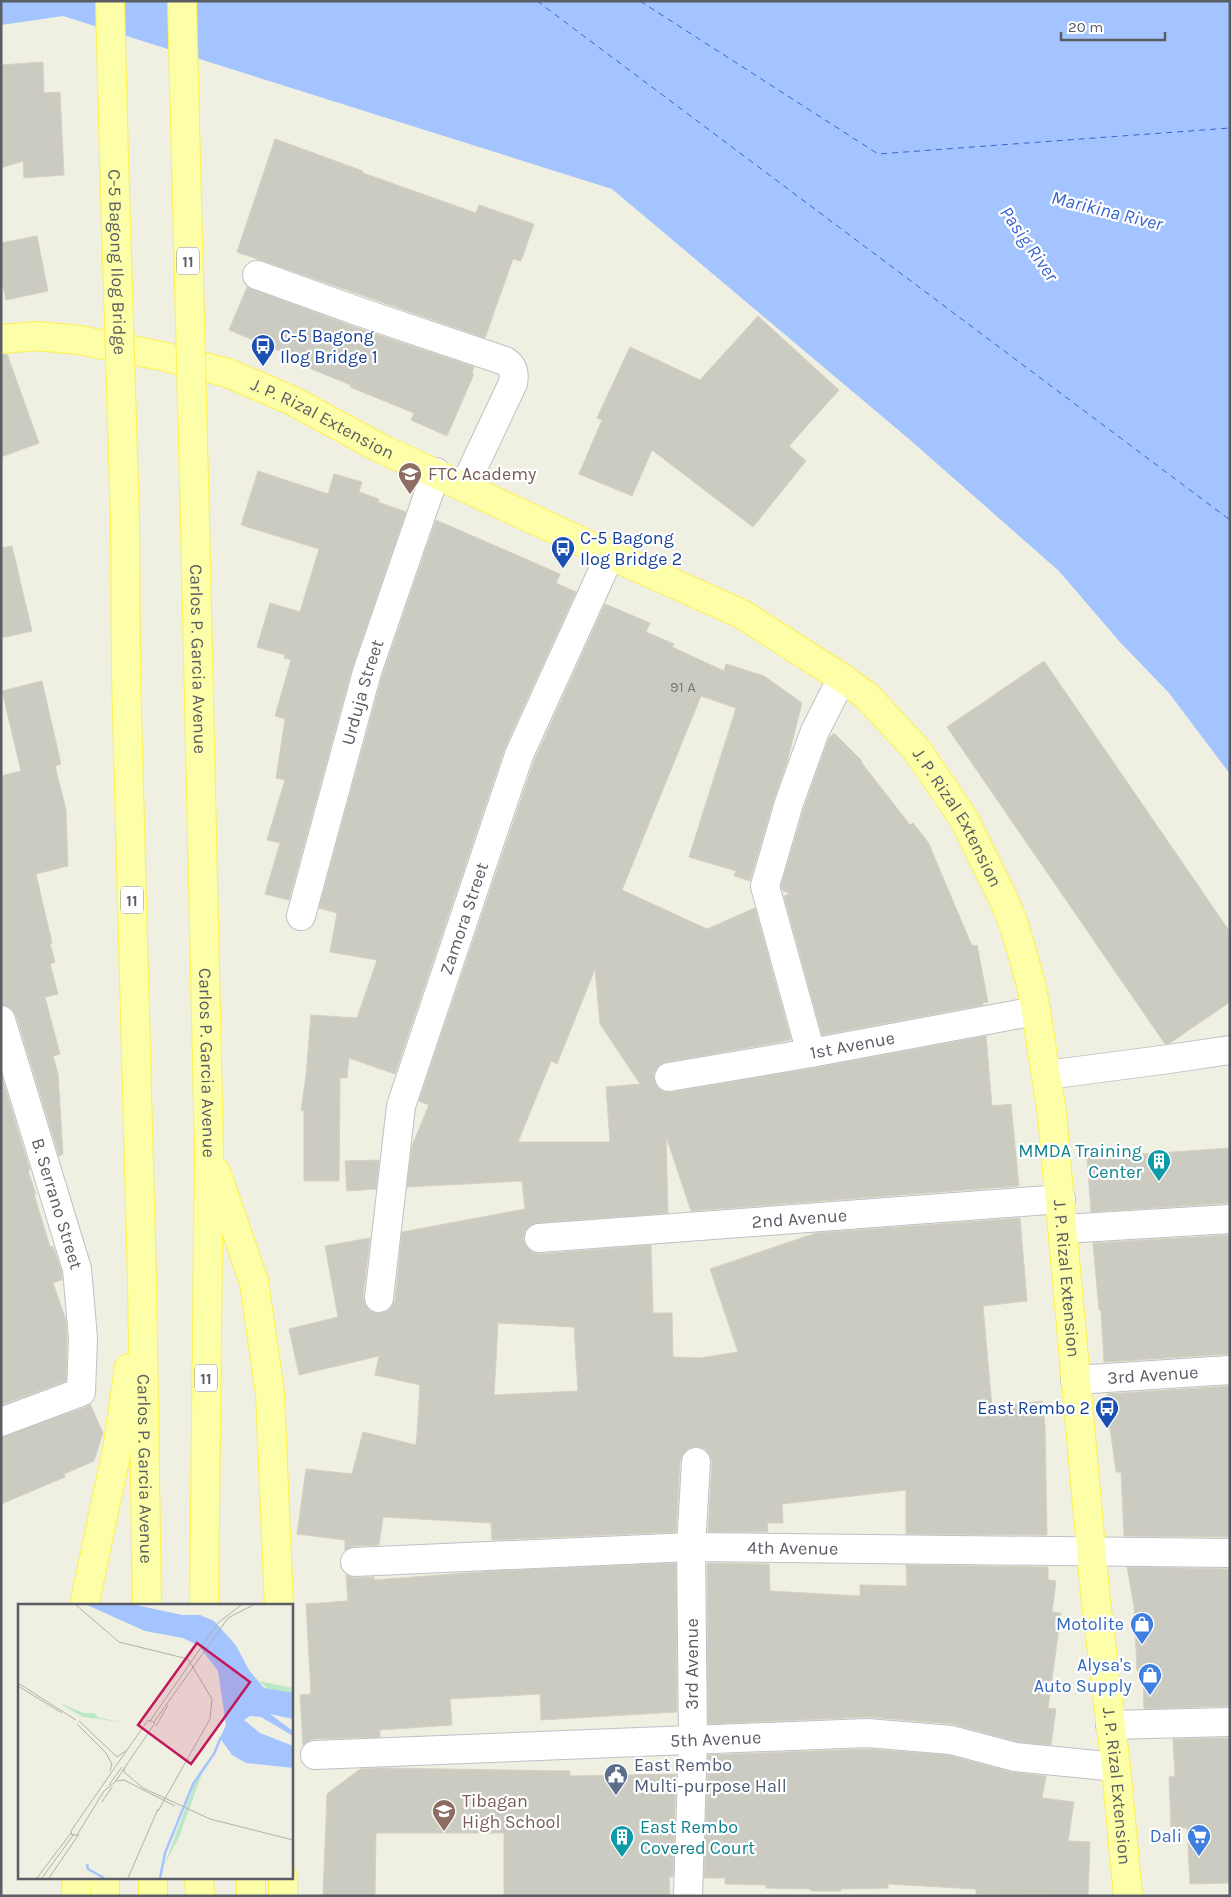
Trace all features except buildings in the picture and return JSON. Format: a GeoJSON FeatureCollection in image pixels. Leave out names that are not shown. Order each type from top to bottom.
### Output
{"type":"FeatureCollection","features":[{"type":"Feature","properties":{"kind":"main road","name":"C-5 Bagong Ilog Bridge"},"geometry":{"type":"LineString","coordinates":[[110,1],[125,521]]}},
{"type":"Feature","properties":{"kind":"main road","name":"Carlos P. Garcia Avenue"},"geometry":{"type":"LineString","coordinates":[[182,1],[209,1151],[204,1604]]}},
{"type":"Feature","properties":{"kind":"main road","name":"J. P. Rizal Extension"},"geometry":{"type":"LineString","coordinates":[[1,338],[37,336],[80,340],[162,356],[228,373],[293,401],[378,447],[742,614],[867,696],[918,750],[964,819],[1011,918],[1031,985],[1036,1011],[1046,1075],[1061,1200],[1091,1551],[1116,1767],[1128,1896]]}},
{"type":"Feature","properties":{"kind":"main road","name":"Carlos P. Garcia Avenue"},"geometry":{"type":"LineString","coordinates":[[125,521],[126,674],[142,1280],[147,1604]]}},
{"type":"Feature","properties":{"kind":"main road"},"geometry":{"type":"LineString","coordinates":[[209,1151],[254,1282],[270,1394],[279,1604]]}},
{"type":"Feature","properties":{"kind":"main road"},"geometry":{"type":"LineString","coordinates":[[84,1604],[117,1450],[142,1280]]}},
{"type":"Feature","properties":{"kind":"main road"},"geometry":{"type":"LineString","coordinates":[[76,1896],[77,1880]]}},
{"type":"Feature","properties":{"kind":"main road"},"geometry":{"type":"LineString","coordinates":[[105,1880],[106,1896]]}},
{"type":"Feature","properties":{"kind":"main road"},"geometry":{"type":"LineString","coordinates":[[153,1880],[153,1896]]}},
{"type":"Feature","properties":{"kind":"main road"},"geometry":{"type":"LineString","coordinates":[[199,1880],[200,1896]]}},
{"type":"Feature","properties":{"kind":"main road"},"geometry":{"type":"LineString","coordinates":[[251,1880],[251,1896]]}},
{"type":"Feature","properties":{"kind":"main road"},"geometry":{"type":"LineString","coordinates":[[283,1880],[283,1896]]}},
{"type":"Feature","properties":{"kind":"street"},"geometry":{"type":"LineString","coordinates":[[257,275],[510,364],[514,376],[513,383],[464,486]]}},
{"type":"Feature","properties":{"kind":"street","name":"Urduja Street"},"geometry":{"type":"LineString","coordinates":[[301,916],[367,672],[436,472]]}},
{"type":"Feature","properties":{"kind":"street","name":"Zamora Street"},"geometry":{"type":"LineString","coordinates":[[379,1298],[400,1106],[519,754],[610,555]]}},
{"type":"Feature","properties":{"kind":"street"},"geometry":{"type":"LineString","coordinates":[[811,1053],[766,886],[789,803],[815,732],[842,678]]}},
{"type":"Feature","properties":{"kind":"street","name":"1st Avenue"},"geometry":{"type":"LineString","coordinates":[[669,1077],[811,1053],[1036,1011]]}},
{"type":"Feature","properties":{"kind":"street","name":"B. Serrano Street"},"geometry":{"type":"LineString","coordinates":[[1,1020],[77,1269],[83,1338],[81,1392],[1,1422]]}},
{"type":"Feature","properties":{"kind":"street"},"geometry":{"type":"LineString","coordinates":[[1046,1075],[1230,1050]]}},
{"type":"Feature","properties":{"kind":"street","name":"2nd Avenue"},"geometry":{"type":"LineString","coordinates":[[539,1238],[1061,1200]]}},
{"type":"Feature","properties":{"kind":"street"},"geometry":{"type":"LineString","coordinates":[[1063,1229],[1230,1218]]}},
{"type":"Feature","properties":{"kind":"street","name":"3rd Avenue"},"geometry":{"type":"LineString","coordinates":[[1075,1380],[1230,1370]]}},
{"type":"Feature","properties":{"kind":"street","name":"3rd Avenue"},"geometry":{"type":"LineString","coordinates":[[688,1896],[693,1740],[691,1547],[696,1462]]}},
{"type":"Feature","properties":{"kind":"street","name":"4th Avenue"},"geometry":{"type":"LineString","coordinates":[[355,1562],[691,1547],[1230,1553]]}},
{"type":"Feature","properties":{"kind":"street"},"geometry":{"type":"LineString","coordinates":[[1110,1725],[1230,1722]]}},
{"type":"Feature","properties":{"kind":"street","name":"5th Avenue"},"geometry":{"type":"LineString","coordinates":[[314,1755],[867,1733],[951,1740],[1015,1758],[1116,1767]]}},
{"type":"Feature","properties":{"kind":"water"},"geometry":{"type":"Polygon","coordinates":[[[1,1],[1230,1],[1230,774],[1169,693],[1119,641],[1059,571],[909,439],[612,189],[63,16],[1,25],[1,1]]]}},
{"type":"Feature","properties":{"kind":"ferry route"},"geometry":{"type":"LineString","coordinates":[[537,1],[1230,520]]}},
{"type":"Feature","properties":{"kind":"ferry route"},"geometry":{"type":"LineString","coordinates":[[640,1],[878,154],[1230,128]]}},
{"type":"Feature","properties":{"kind":"place","name":"C-5 Bagong Ilog Bridge 1"},"geometry":{"type":"Point","coordinates":[263,367]}},
{"type":"Feature","properties":{"kind":"place","name":"FTC Academy"},"geometry":{"type":"Point","coordinates":[410,495]}},
{"type":"Feature","properties":{"kind":"place","name":"C-5 Bagong Ilog Bridge 2"},"geometry":{"type":"Point","coordinates":[563,569]}},
{"type":"Feature","properties":{"kind":"place","name":"MMDA Training Center"},"geometry":{"type":"Point","coordinates":[1159,1182]}},
{"type":"Feature","properties":{"kind":"place","name":"East Rembo 2"},"geometry":{"type":"Point","coordinates":[1107,1429]}},
{"type":"Feature","properties":{"kind":"place","name":"Motolite"},"geometry":{"type":"Point","coordinates":[1142,1645]}},
{"type":"Feature","properties":{"kind":"place","name":"Alysa's Auto Supply"},"geometry":{"type":"Point","coordinates":[1150,1696]}},
{"type":"Feature","properties":{"kind":"place","name":"East Rembo Multi-purpose Hall"},"geometry":{"type":"Point","coordinates":[616,1796]}},
{"type":"Feature","properties":{"kind":"place","name":"Tibagan High School"},"geometry":{"type":"Point","coordinates":[444,1832]}},
{"type":"Feature","properties":{"kind":"place","name":"Dali"},"geometry":{"type":"Point","coordinates":[1199,1857]}},
{"type":"Feature","properties":{"kind":"place","name":"East Rembo Covered Court"},"geometry":{"type":"Point","coordinates":[622,1858]}},
{"type":"Feature","properties":{"kind":"water label","name":"Marikina River"},"geometry":{"type":"Point","coordinates":[1107,211]}},
{"type":"Feature","properties":{"kind":"water label","name":"Pasig River"},"geometry":{"type":"Point","coordinates":[1029,244]}}]}
